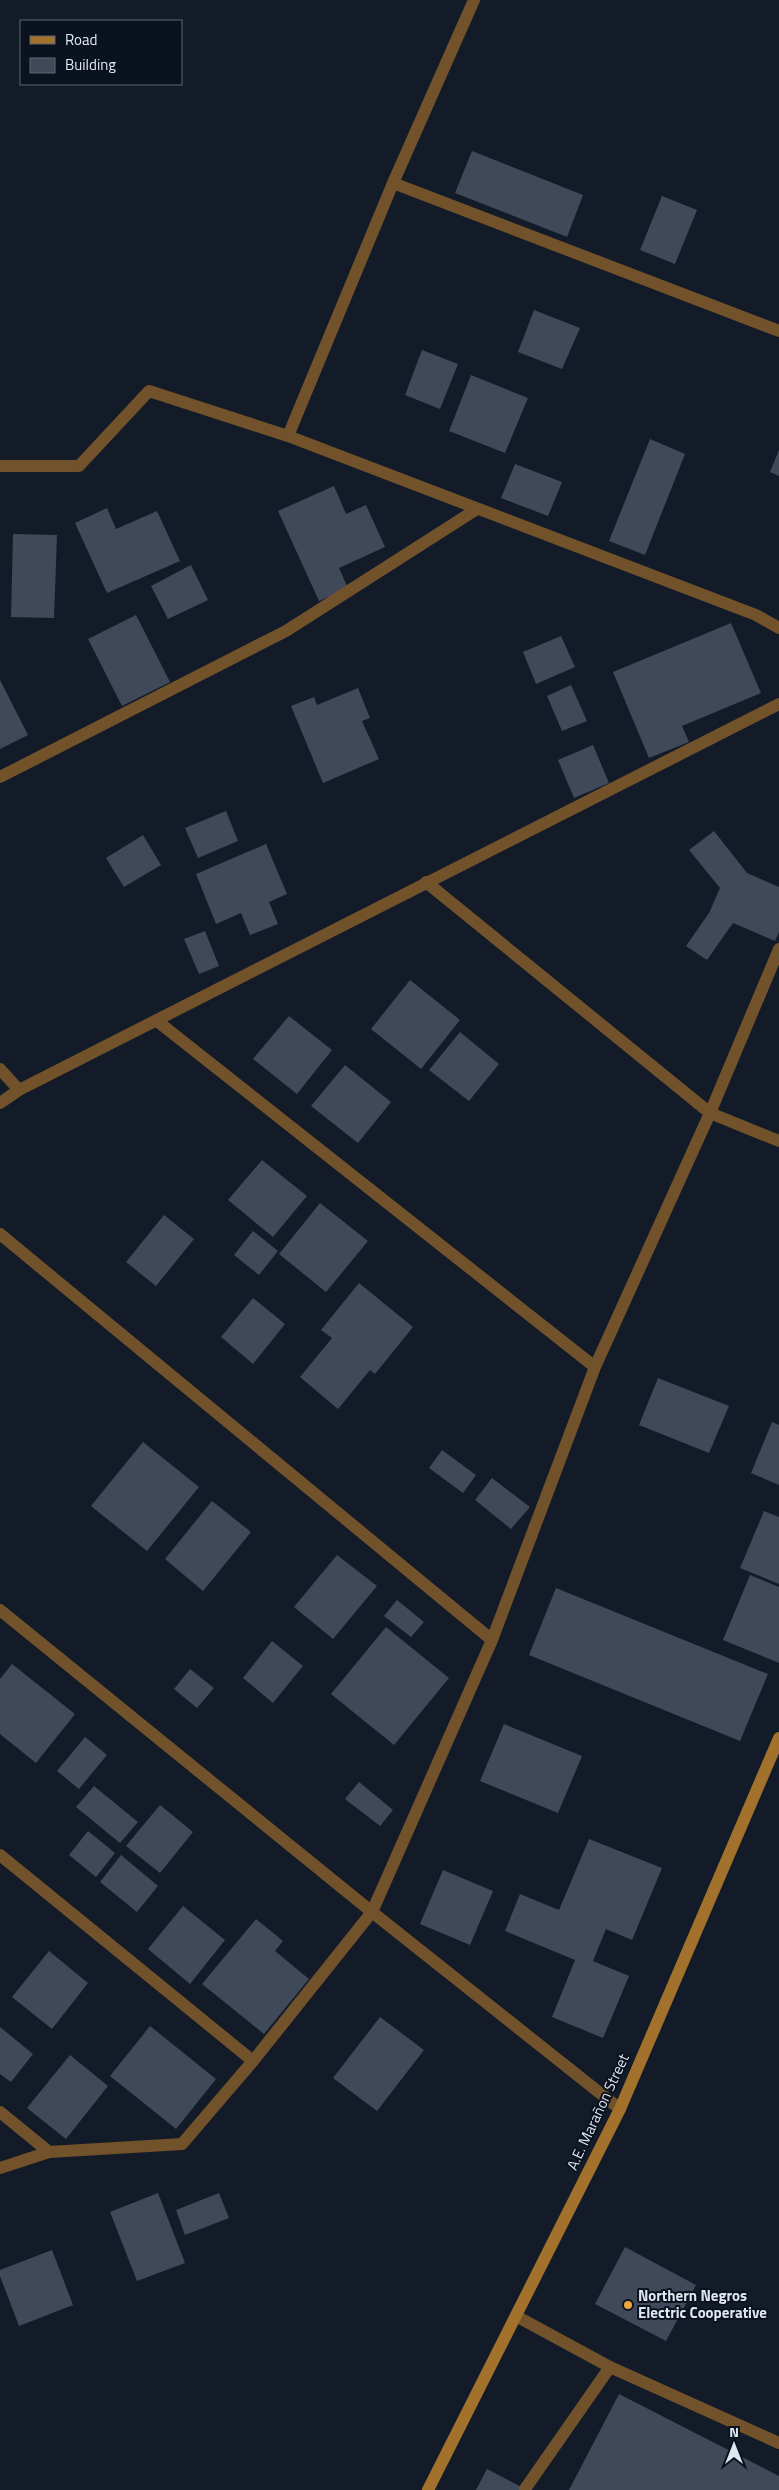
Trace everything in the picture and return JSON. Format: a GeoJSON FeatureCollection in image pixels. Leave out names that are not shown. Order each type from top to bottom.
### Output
{"type":"FeatureCollection","features":[{"type":"Feature","properties":{"kind":"main road","name":"A.E. Marañon Street"},"geometry":{"type":"LineString","coordinates":[[428,2490],[620,2109],[779,1738]]}},
{"type":"Feature","properties":{"kind":"street"},"geometry":{"type":"LineString","coordinates":[[288,436],[393,183],[474,0]]}},
{"type":"Feature","properties":{"kind":"street"},"geometry":{"type":"LineString","coordinates":[[393,183],[779,330]]}},
{"type":"Feature","properties":{"kind":"street"},"geometry":{"type":"LineString","coordinates":[[0,466],[79,466],[149,391],[288,436],[756,614],[779,628]]}},
{"type":"Feature","properties":{"kind":"street"},"geometry":{"type":"LineString","coordinates":[[0,777],[286,631],[477,509]]}},
{"type":"Feature","properties":{"kind":"street"},"geometry":{"type":"LineString","coordinates":[[0,1103],[20,1090],[426,882],[779,704]]}},
{"type":"Feature","properties":{"kind":"street"},"geometry":{"type":"LineString","coordinates":[[426,882],[710,1113],[779,1141]]}},
{"type":"Feature","properties":{"kind":"street"},"geometry":{"type":"LineString","coordinates":[[0,2168],[49,2152],[182,2144],[253,2061],[372,1912],[492,1640],[595,1367],[710,1113],[779,949]]}},
{"type":"Feature","properties":{"kind":"street"},"geometry":{"type":"LineString","coordinates":[[157,1021],[595,1367]]}},
{"type":"Feature","properties":{"kind":"street"},"geometry":{"type":"LineString","coordinates":[[0,1069],[20,1090]]}},
{"type":"Feature","properties":{"kind":"street"},"geometry":{"type":"LineString","coordinates":[[0,1234],[492,1640]]}},
{"type":"Feature","properties":{"kind":"street"},"geometry":{"type":"LineString","coordinates":[[0,1610],[372,1912],[620,2109]]}},
{"type":"Feature","properties":{"kind":"street"},"geometry":{"type":"LineString","coordinates":[[0,1855],[253,2061]]}},
{"type":"Feature","properties":{"kind":"street"},"geometry":{"type":"LineString","coordinates":[[0,2112],[49,2152]]}},
{"type":"Feature","properties":{"kind":"street"},"geometry":{"type":"LineString","coordinates":[[516,2316],[610,2367],[779,2443]]}},
{"type":"Feature","properties":{"kind":"street"},"geometry":{"type":"LineString","coordinates":[[525,2489],[610,2367]]}},
{"type":"Feature","properties":{"kind":"building"},"geometry":{"type":"Polygon","coordinates":[[[472,151],[583,195],[567,237],[455,193],[472,151]]]}},
{"type":"Feature","properties":{"kind":"building"},"geometry":{"type":"Polygon","coordinates":[[[662,196],[697,210],[675,264],[640,250],[662,196]]]}},
{"type":"Feature","properties":{"kind":"building"},"geometry":{"type":"Polygon","coordinates":[[[534,310],[580,328],[562,369],[518,352],[534,310]]]}},
{"type":"Feature","properties":{"kind":"building"},"geometry":{"type":"Polygon","coordinates":[[[422,350],[458,364],[440,409],[405,395],[422,350]]]}},
{"type":"Feature","properties":{"kind":"building"},"geometry":{"type":"Polygon","coordinates":[[[471,375],[528,398],[505,453],[449,431],[471,375]]]}},
{"type":"Feature","properties":{"kind":"building"},"geometry":{"type":"Polygon","coordinates":[[[650,439],[685,454],[645,555],[609,541],[650,439]]]}},
{"type":"Feature","properties":{"kind":"building"},"geometry":{"type":"Polygon","coordinates":[[[779,450],[779,476],[770,472],[779,450]]]}},
{"type":"Feature","properties":{"kind":"building"},"geometry":{"type":"Polygon","coordinates":[[[515,464],[562,482],[548,516],[501,498],[515,464]]]}},
{"type":"Feature","properties":{"kind":"building"},"geometry":{"type":"Polygon","coordinates":[[[334,486],[346,514],[366,505],[385,547],[339,568],[348,588],[319,601],[278,511],[334,486]]]}},
{"type":"Feature","properties":{"kind":"building"},"geometry":{"type":"Polygon","coordinates":[[[107,508],[116,529],[157,511],[180,561],[107,593],[75,523],[107,508]]]}},
{"type":"Feature","properties":{"kind":"building"},"geometry":{"type":"Polygon","coordinates":[[[13,534],[57,535],[54,618],[11,617],[13,534]]]}},
{"type":"Feature","properties":{"kind":"building"},"geometry":{"type":"Polygon","coordinates":[[[191,565],[208,600],[168,619],[151,586],[191,565]]]}},
{"type":"Feature","properties":{"kind":"building"},"geometry":{"type":"Polygon","coordinates":[[[136,615],[170,682],[122,706],[88,639],[136,615]]]}},
{"type":"Feature","properties":{"kind":"building"},"geometry":{"type":"Polygon","coordinates":[[[731,623],[761,693],[682,726],[689,742],[649,758],[613,672],[731,623]]]}},
{"type":"Feature","properties":{"kind":"building"},"geometry":{"type":"Polygon","coordinates":[[[561,636],[575,667],[536,684],[523,652],[561,636]]]}},
{"type":"Feature","properties":{"kind":"building"},"geometry":{"type":"Polygon","coordinates":[[[0,680],[28,735],[0,749],[0,680]]]}},
{"type":"Feature","properties":{"kind":"building"},"geometry":{"type":"Polygon","coordinates":[[[571,685],[587,721],[562,731],[547,696],[571,685]]]}},
{"type":"Feature","properties":{"kind":"building"},"geometry":{"type":"Polygon","coordinates":[[[358,688],[370,718],[362,721],[379,759],[323,783],[291,706],[314,697],[317,705],[358,688]]]}},
{"type":"Feature","properties":{"kind":"building"},"geometry":{"type":"Polygon","coordinates":[[[593,745],[609,783],[574,798],[558,760],[593,745]]]}},
{"type":"Feature","properties":{"kind":"building"},"geometry":{"type":"Polygon","coordinates":[[[226,811],[238,841],[198,858],[185,828],[226,811]]]}},
{"type":"Feature","properties":{"kind":"building"},"geometry":{"type":"Polygon","coordinates":[[[714,831],[747,873],[779,887],[779,932],[775,941],[733,923],[707,960],[686,946],[709,913],[720,888],[689,850],[714,831]]]}},
{"type":"Feature","properties":{"kind":"building"},"geometry":{"type":"Polygon","coordinates":[[[143,835],[161,865],[124,887],[106,858],[143,835]]]}},
{"type":"Feature","properties":{"kind":"building"},"geometry":{"type":"Polygon","coordinates":[[[266,844],[287,894],[269,902],[278,924],[250,935],[241,913],[216,924],[196,874],[266,844]]]}},
{"type":"Feature","properties":{"kind":"building"},"geometry":{"type":"Polygon","coordinates":[[[205,931],[219,966],[199,974],[184,939],[205,931]]]}},
{"type":"Feature","properties":{"kind":"building"},"geometry":{"type":"Polygon","coordinates":[[[410,980],[460,1020],[421,1069],[371,1029],[410,980]]]}},
{"type":"Feature","properties":{"kind":"building"},"geometry":{"type":"Polygon","coordinates":[[[289,1016],[332,1050],[297,1094],[253,1059],[289,1016]]]}},
{"type":"Feature","properties":{"kind":"building"},"geometry":{"type":"Polygon","coordinates":[[[460,1032],[499,1064],[469,1101],[429,1070],[460,1032]]]}},
{"type":"Feature","properties":{"kind":"building"},"geometry":{"type":"Polygon","coordinates":[[[345,1065],[391,1102],[358,1143],[311,1106],[345,1065]]]}},
{"type":"Feature","properties":{"kind":"building"},"geometry":{"type":"Polygon","coordinates":[[[262,1160],[307,1196],[273,1237],[228,1200],[262,1160]]]}},
{"type":"Feature","properties":{"kind":"building"},"geometry":{"type":"Polygon","coordinates":[[[320,1203],[368,1241],[326,1292],[279,1254],[320,1203]]]}},
{"type":"Feature","properties":{"kind":"building"},"geometry":{"type":"Polygon","coordinates":[[[164,1215],[194,1239],[156,1286],[126,1262],[164,1215]]]}},
{"type":"Feature","properties":{"kind":"building"},"geometry":{"type":"Polygon","coordinates":[[[253,1231],[278,1251],[259,1275],[234,1255],[253,1231]]]}},
{"type":"Feature","properties":{"kind":"building"},"geometry":{"type":"Polygon","coordinates":[[[359,1283],[413,1327],[375,1374],[370,1370],[338,1409],[300,1377],[332,1338],[321,1330],[359,1283]]]}},
{"type":"Feature","properties":{"kind":"building"},"geometry":{"type":"Polygon","coordinates":[[[253,1298],[285,1324],[253,1364],[221,1337],[253,1298]]]}},
{"type":"Feature","properties":{"kind":"building"},"geometry":{"type":"Polygon","coordinates":[[[658,1378],[729,1406],[709,1453],[639,1425],[658,1378]]]}},
{"type":"Feature","properties":{"kind":"building"},"geometry":{"type":"Polygon","coordinates":[[[772,1422],[779,1425],[779,1485],[751,1473],[772,1422]]]}},
{"type":"Feature","properties":{"kind":"building"},"geometry":{"type":"Polygon","coordinates":[[[143,1442],[199,1487],[147,1551],[91,1506],[143,1442]]]}},
{"type":"Feature","properties":{"kind":"building"},"geometry":{"type":"Polygon","coordinates":[[[442,1450],[476,1475],[463,1493],[429,1468],[442,1450]]]}},
{"type":"Feature","properties":{"kind":"building"},"geometry":{"type":"Polygon","coordinates":[[[492,1478],[530,1507],[511,1529],[475,1500],[492,1478]]]}},
{"type":"Feature","properties":{"kind":"building"},"geometry":{"type":"Polygon","coordinates":[[[212,1501],[251,1532],[203,1591],[165,1559],[212,1501]]]}},
{"type":"Feature","properties":{"kind":"building"},"geometry":{"type":"Polygon","coordinates":[[[764,1511],[779,1517],[779,1584],[740,1568],[764,1511]]]}},
{"type":"Feature","properties":{"kind":"building"},"geometry":{"type":"Polygon","coordinates":[[[337,1555],[377,1586],[333,1639],[294,1607],[337,1555]]]}},
{"type":"Feature","properties":{"kind":"building"},"geometry":{"type":"Polygon","coordinates":[[[750,1575],[779,1587],[779,1663],[723,1640],[750,1575]]]}},
{"type":"Feature","properties":{"kind":"building"},"geometry":{"type":"Polygon","coordinates":[[[556,1588],[768,1674],[740,1741],[529,1655],[556,1588]]]}},
{"type":"Feature","properties":{"kind":"building"},"geometry":{"type":"Polygon","coordinates":[[[397,1600],[424,1622],[411,1637],[384,1616],[397,1600]]]}},
{"type":"Feature","properties":{"kind":"building"},"geometry":{"type":"Polygon","coordinates":[[[386,1627],[449,1678],[394,1745],[331,1694],[386,1627]]]}},
{"type":"Feature","properties":{"kind":"building"},"geometry":{"type":"Polygon","coordinates":[[[272,1641],[303,1666],[273,1703],[243,1678],[272,1641]]]}},
{"type":"Feature","properties":{"kind":"building"},"geometry":{"type":"Polygon","coordinates":[[[12,1664],[75,1714],[36,1763],[0,1734],[0,1679],[12,1664]]]}},
{"type":"Feature","properties":{"kind":"building"},"geometry":{"type":"Polygon","coordinates":[[[190,1669],[214,1688],[197,1708],[174,1689],[190,1669]]]}},
{"type":"Feature","properties":{"kind":"building"},"geometry":{"type":"Polygon","coordinates":[[[504,1724],[582,1756],[558,1813],[480,1781],[504,1724]]]}},
{"type":"Feature","properties":{"kind":"building"},"geometry":{"type":"Polygon","coordinates":[[[85,1737],[107,1755],[79,1789],[57,1771],[85,1737]]]}},
{"type":"Feature","properties":{"kind":"building"},"geometry":{"type":"Polygon","coordinates":[[[359,1782],[393,1810],[380,1826],[345,1799],[359,1782]]]}},
{"type":"Feature","properties":{"kind":"building"},"geometry":{"type":"Polygon","coordinates":[[[94,1786],[138,1822],[120,1843],[76,1807],[94,1786]]]}},
{"type":"Feature","properties":{"kind":"building"},"geometry":{"type":"Polygon","coordinates":[[[160,1805],[193,1832],[160,1873],[126,1846],[160,1805]]]}},
{"type":"Feature","properties":{"kind":"building"},"geometry":{"type":"Polygon","coordinates":[[[88,1831],[115,1853],[96,1877],[69,1855],[88,1831]]]}},
{"type":"Feature","properties":{"kind":"building"},"geometry":{"type":"Polygon","coordinates":[[[589,1839],[662,1868],[632,1940],[606,1929],[593,1961],[629,1976],[603,2038],[552,2017],[575,1960],[505,1931],[520,1894],[559,1910],[589,1839]]]}},
{"type":"Feature","properties":{"kind":"building"},"geometry":{"type":"Polygon","coordinates":[[[121,1855],[158,1886],[137,1912],[100,1882],[121,1855]]]}},
{"type":"Feature","properties":{"kind":"building"},"geometry":{"type":"Polygon","coordinates":[[[443,1870],[493,1891],[470,1945],[420,1924],[443,1870]]]}},
{"type":"Feature","properties":{"kind":"building"},"geometry":{"type":"Polygon","coordinates":[[[183,1906],[225,1940],[190,1984],[148,1949],[183,1906]]]}},
{"type":"Feature","properties":{"kind":"building"},"geometry":{"type":"Polygon","coordinates":[[[256,1919],[283,1941],[275,1951],[309,1979],[264,2034],[202,1984],[256,1919]]]}},
{"type":"Feature","properties":{"kind":"building"},"geometry":{"type":"Polygon","coordinates":[[[49,1951],[88,1983],[52,2029],[12,1997],[49,1951]]]}},
{"type":"Feature","properties":{"kind":"building"},"geometry":{"type":"Polygon","coordinates":[[[380,2017],[424,2050],[377,2111],[333,2078],[380,2017]]]}},
{"type":"Feature","properties":{"kind":"building"},"geometry":{"type":"Polygon","coordinates":[[[150,2026],[216,2079],[176,2129],[110,2076],[150,2026]]]}},
{"type":"Feature","properties":{"kind":"building"},"geometry":{"type":"Polygon","coordinates":[[[0,2027],[33,2054],[11,2082],[0,2074],[0,2027]]]}},
{"type":"Feature","properties":{"kind":"building"},"geometry":{"type":"Polygon","coordinates":[[[70,2055],[108,2086],[66,2139],[27,2108],[70,2055]]]}},
{"type":"Feature","properties":{"kind":"building"},"geometry":{"type":"Polygon","coordinates":[[[158,2193],[185,2263],[137,2281],[110,2212],[158,2193]]]}},
{"type":"Feature","properties":{"kind":"building"},"geometry":{"type":"Polygon","coordinates":[[[219,2193],[229,2218],[185,2235],[176,2210],[219,2193]]]}},
{"type":"Feature","properties":{"kind":"building"},"geometry":{"type":"Polygon","coordinates":[[[625,2247],[696,2285],[666,2341],[595,2304],[625,2247]]]}},
{"type":"Feature","properties":{"kind":"building"},"geometry":{"type":"Polygon","coordinates":[[[52,2250],[73,2305],[19,2326],[0,2276],[0,2270],[52,2250]]]}},
{"type":"Feature","properties":{"kind":"building"},"geometry":{"type":"Polygon","coordinates":[[[619,2394],[779,2476],[779,2490],[569,2490],[619,2394]]]}},
{"type":"Feature","properties":{"kind":"building"},"geometry":{"type":"Polygon","coordinates":[[[487,2469],[527,2490],[476,2490],[487,2469]]]}},
{"type":"Feature","properties":{"kind":"place","name":"Northern Negros Electric Cooperative"},"geometry":{"type":"Point","coordinates":[628,2305]}}]}
